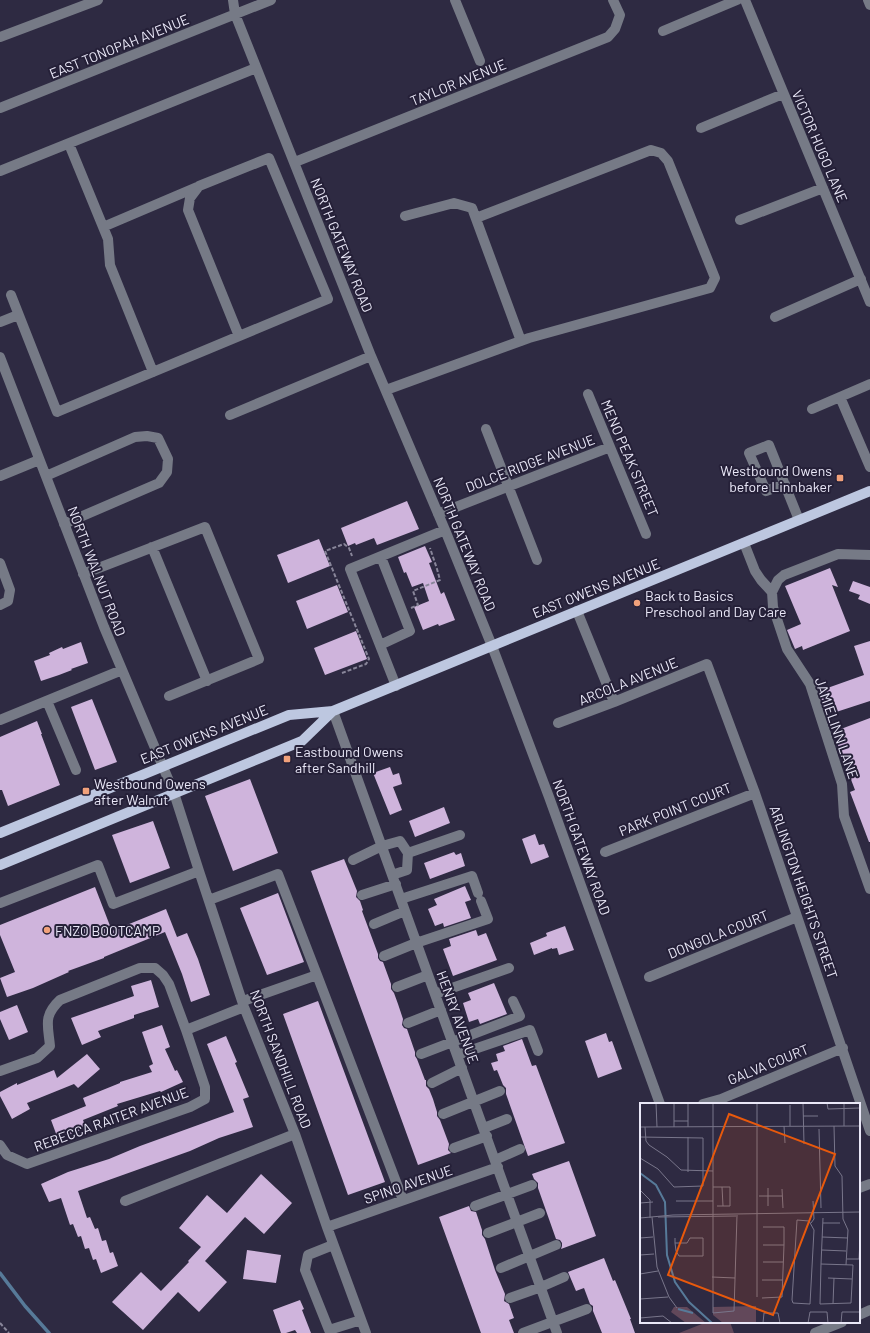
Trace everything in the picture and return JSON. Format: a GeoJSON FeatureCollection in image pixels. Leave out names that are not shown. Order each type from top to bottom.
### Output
{"type":"FeatureCollection","features":[{"type":"Feature","properties":{"kind":"main road","name":"EAST OWENS AVENUE"},"geometry":{"type":"LineString","coordinates":[[0,833],[289,715],[333,711],[870,491]]}},
{"type":"Feature","properties":{"kind":"main road","name":"EAST OWENS AVENUE"},"geometry":{"type":"LineString","coordinates":[[0,865],[302,741],[333,711]]}},
{"type":"Feature","properties":{"kind":"street"},"geometry":{"type":"LineString","coordinates":[[0,37],[98,0]]}},
{"type":"Feature","properties":{"kind":"street","name":"NORTH GATEWAY ROAD"},"geometry":{"type":"LineString","coordinates":[[233,0],[235,14],[371,356],[445,530],[492,646],[549,797],[660,1103]]}},
{"type":"Feature","properties":{"kind":"street","name":"EAST TONOPAH AVENUE"},"geometry":{"type":"LineString","coordinates":[[0,108],[271,0]]}},
{"type":"Feature","properties":{"kind":"street"},"geometry":{"type":"LineString","coordinates":[[455,0],[480,61]]}},
{"type":"Feature","properties":{"kind":"street","name":"TAYLOR AVENUE"},"geometry":{"type":"LineString","coordinates":[[295,162],[608,37],[615,29],[620,15],[613,0]]}},
{"type":"Feature","properties":{"kind":"street"},"geometry":{"type":"LineString","coordinates":[[663,32],[737,0]]}},
{"type":"Feature","properties":{"kind":"street","name":"VICTOR HUGO LANE"},"geometry":{"type":"LineString","coordinates":[[745,0],[870,302]]}},
{"type":"Feature","properties":{"kind":"street"},"geometry":{"type":"LineString","coordinates":[[868,0],[870,5]]}},
{"type":"Feature","properties":{"kind":"street"},"geometry":{"type":"LineString","coordinates":[[0,171],[256,68]]}},
{"type":"Feature","properties":{"kind":"street"},"geometry":{"type":"LineString","coordinates":[[701,128],[783,94]]}},
{"type":"Feature","properties":{"kind":"street"},"geometry":{"type":"LineString","coordinates":[[69,144],[108,239],[110,265],[153,372]]}},
{"type":"Feature","properties":{"kind":"street"},"geometry":{"type":"LineString","coordinates":[[386,390],[521,341],[710,288],[715,278],[668,160],[660,153],[651,150],[476,218]]}},
{"type":"Feature","properties":{"kind":"street"},"geometry":{"type":"LineString","coordinates":[[11,295],[57,412],[328,299],[269,158],[198,186],[103,227]]}},
{"type":"Feature","properties":{"kind":"street"},"geometry":{"type":"LineString","coordinates":[[198,186],[190,198],[188,210],[239,336]]}},
{"type":"Feature","properties":{"kind":"street"},"geometry":{"type":"LineString","coordinates":[[740,220],[823,188]]}},
{"type":"Feature","properties":{"kind":"street"},"geometry":{"type":"LineString","coordinates":[[405,216],[454,204],[472,208],[521,341]]}},
{"type":"Feature","properties":{"kind":"street"},"geometry":{"type":"LineString","coordinates":[[775,317],[861,279]]}},
{"type":"Feature","properties":{"kind":"street"},"geometry":{"type":"LineString","coordinates":[[0,322],[18,315]]}},
{"type":"Feature","properties":{"kind":"street"},"geometry":{"type":"LineString","coordinates":[[230,415],[371,356]]}},
{"type":"Feature","properties":{"kind":"street","name":"NORTH WALNUT ROAD"},"geometry":{"type":"LineString","coordinates":[[0,357],[104,627],[174,793]]}},
{"type":"Feature","properties":{"kind":"street"},"geometry":{"type":"LineString","coordinates":[[812,409],[870,384]]}},
{"type":"Feature","properties":{"kind":"street","name":"MENO PEAK STREET"},"geometry":{"type":"LineString","coordinates":[[588,394],[646,534]]}},
{"type":"Feature","properties":{"kind":"street"},"geometry":{"type":"LineString","coordinates":[[840,397],[870,467]]}},
{"type":"Feature","properties":{"kind":"street"},"geometry":{"type":"LineString","coordinates":[[486,429],[537,560]]}},
{"type":"Feature","properties":{"kind":"street"},"geometry":{"type":"LineString","coordinates":[[46,476],[135,437],[147,436],[158,438],[168,459],[167,472],[159,483],[64,524]]}},
{"type":"Feature","properties":{"kind":"street","name":"DOLCE RIDGE AVENUE"},"geometry":{"type":"LineString","coordinates":[[438,514],[610,447]]}},
{"type":"Feature","properties":{"kind":"street"},"geometry":{"type":"LineString","coordinates":[[0,476],[39,460]]}},
{"type":"Feature","properties":{"kind":"street"},"geometry":{"type":"LineString","coordinates":[[785,484],[799,520]]}},
{"type":"Feature","properties":{"kind":"street"},"geometry":{"type":"LineString","coordinates":[[83,574],[205,527],[259,659],[169,696]]}},
{"type":"Feature","properties":{"kind":"street"},"geometry":{"type":"LineString","coordinates":[[396,686],[353,568],[445,530]]}},
{"type":"Feature","properties":{"kind":"street"},"geometry":{"type":"LineString","coordinates":[[744,543],[755,571],[772,592],[778,580],[784,575],[838,554],[870,555]]}},
{"type":"Feature","properties":{"kind":"street"},"geometry":{"type":"LineString","coordinates":[[152,547],[207,681]]}},
{"type":"Feature","properties":{"kind":"street"},"geometry":{"type":"LineString","coordinates":[[380,645],[410,631],[381,557]]}},
{"type":"Feature","properties":{"kind":"street"},"geometry":{"type":"LineString","coordinates":[[0,563],[10,590],[4,603]]}},
{"type":"Feature","properties":{"kind":"street","name":"JAMIELINN LANE"},"geometry":{"type":"LineString","coordinates":[[772,592],[773,607],[788,649],[810,684],[817,705],[842,784],[844,816],[870,889]]}},
{"type":"Feature","properties":{"kind":"street"},"geometry":{"type":"LineString","coordinates":[[577,611],[614,702]]}},
{"type":"Feature","properties":{"kind":"street","name":"ARCOLA AVENUE"},"geometry":{"type":"LineString","coordinates":[[558,723],[707,664]]}},
{"type":"Feature","properties":{"kind":"street","name":"ARLINGTON HEIGHTS STREET"},"geometry":{"type":"LineString","coordinates":[[707,664],[755,792],[870,1131]]}},
{"type":"Feature","properties":{"kind":"street"},"geometry":{"type":"LineString","coordinates":[[0,720],[122,670]]}},
{"type":"Feature","properties":{"kind":"street"},"geometry":{"type":"LineString","coordinates":[[47,701],[76,770]]}},
{"type":"Feature","properties":{"kind":"street","name":"HENRY AVENUE"},"geometry":{"type":"LineString","coordinates":[[333,711],[557,1333]]}},
{"type":"Feature","properties":{"kind":"street","name":"PARK POINT COURT"},"geometry":{"type":"LineString","coordinates":[[605,852],[755,792]]}},
{"type":"Feature","properties":{"kind":"street","name":"NORTH SANDHILL ROAD"},"geometry":{"type":"LineString","coordinates":[[174,793],[244,1004],[295,1134],[366,1333]]}},
{"type":"Feature","properties":{"kind":"street"},"geometry":{"type":"LineString","coordinates":[[408,853],[460,834]]}},
{"type":"Feature","properties":{"kind":"street"},"geometry":{"type":"LineString","coordinates":[[353,860],[382,846],[400,842],[408,853],[407,870],[394,880],[362,895]]}},
{"type":"Feature","properties":{"kind":"street"},"geometry":{"type":"LineString","coordinates":[[0,903],[98,865],[114,904],[199,871]]}},
{"type":"Feature","properties":{"kind":"street"},"geometry":{"type":"LineString","coordinates":[[209,900],[278,874],[403,1200]]}},
{"type":"Feature","properties":{"kind":"street"},"geometry":{"type":"LineString","coordinates":[[384,956],[416,943],[488,919],[472,876],[401,899]]}},
{"type":"Feature","properties":{"kind":"street"},"geometry":{"type":"LineString","coordinates":[[374,924],[405,910]]}},
{"type":"Feature","properties":{"kind":"street","name":"DONGOLA COURT"},"geometry":{"type":"LineString","coordinates":[[649,977],[797,917]]}},
{"type":"Feature","properties":{"kind":"street"},"geometry":{"type":"LineString","coordinates":[[0,1071],[37,1058],[50,1046],[47,1018],[52,1007],[60,1000],[140,968],[155,968],[163,975],[169,984],[186,1030],[244,1004],[317,975]]}},
{"type":"Feature","properties":{"kind":"street"},"geometry":{"type":"LineString","coordinates":[[436,994],[509,968]]}},
{"type":"Feature","properties":{"kind":"street"},"geometry":{"type":"LineString","coordinates":[[397,987],[428,975]]}},
{"type":"Feature","properties":{"kind":"street"},"geometry":{"type":"LineString","coordinates":[[421,1054],[520,1016],[513,1000]]}},
{"type":"Feature","properties":{"kind":"street"},"geometry":{"type":"LineString","coordinates":[[408,1023],[441,1010]]}},
{"type":"Feature","properties":{"kind":"street","name":"REBECCA RAITER AVENUE"},"geometry":{"type":"LineString","coordinates":[[0,1145],[7,1155],[27,1164],[190,1108],[205,1099],[205,1087],[186,1030]]}},
{"type":"Feature","properties":{"kind":"street"},"geometry":{"type":"LineString","coordinates":[[457,1055],[530,1030],[538,1051]]}},
{"type":"Feature","properties":{"kind":"street","name":"GALVA COURT"},"geometry":{"type":"LineString","coordinates":[[706,1103],[720,1099],[843,1048]]}},
{"type":"Feature","properties":{"kind":"street"},"geometry":{"type":"LineString","coordinates":[[432,1083],[462,1068]]}},
{"type":"Feature","properties":{"kind":"street"},"geometry":{"type":"LineString","coordinates":[[443,1114],[500,1092]]}},
{"type":"Feature","properties":{"kind":"street"},"geometry":{"type":"LineString","coordinates":[[454,1148],[507,1119]]}},
{"type":"Feature","properties":{"kind":"street"},"geometry":{"type":"LineString","coordinates":[[125,1201],[295,1134]]}},
{"type":"Feature","properties":{"kind":"street","name":"SPINO AVENUE"},"geometry":{"type":"LineString","coordinates":[[327,1227],[403,1200],[496,1164],[520,1149]]}},
{"type":"Feature","properties":{"kind":"street"},"geometry":{"type":"LineString","coordinates":[[860,1188],[870,1184]]}},
{"type":"Feature","properties":{"kind":"street"},"geometry":{"type":"LineString","coordinates":[[475,1206],[532,1185]]}},
{"type":"Feature","properties":{"kind":"street"},"geometry":{"type":"LineString","coordinates":[[488,1233],[540,1213]]}},
{"type":"Feature","properties":{"kind":"street"},"geometry":{"type":"LineString","coordinates":[[334,1245],[308,1255],[305,1270],[329,1330],[361,1320]]}},
{"type":"Feature","properties":{"kind":"street"},"geometry":{"type":"LineString","coordinates":[[500,1268],[556,1245]]}},
{"type":"Feature","properties":{"kind":"street"},"geometry":{"type":"LineString","coordinates":[[510,1298],[564,1277]]}},
{"type":"Feature","properties":{"kind":"street"},"geometry":{"type":"LineString","coordinates":[[523,1333],[587,1309]]}},
{"type":"Feature","properties":{"kind":"street"},"geometry":{"type":"LineString","coordinates":[[860,1315],[870,1310]]}},
{"type":"Feature","properties":{"kind":"street"},"geometry":{"type":"LineString","coordinates":[[815,1333],[840,1323]]}},
{"type":"Feature","properties":{"kind":"path"},"geometry":{"type":"LineString","coordinates":[[403,611],[418,605],[413,591],[440,580],[430,547],[425,544],[423,539]]}},
{"type":"Feature","properties":{"kind":"path"},"geometry":{"type":"LineString","coordinates":[[342,673],[366,664],[369,659],[325,551],[344,544],[349,548],[353,568]]}},
{"type":"Feature","properties":{"kind":"path"},"geometry":{"type":"LineString","coordinates":[[0,1323],[10,1333]]}},
{"type":"Feature","properties":{"kind":"shaded area"},"geometry":{"type":"Polygon","coordinates":[[[704,1323],[730,1323],[734,1333],[679,1333],[704,1323]]]}},
{"type":"Feature","properties":{"kind":"building"},"geometry":{"type":"Polygon","coordinates":[[[407,501],[419,529],[377,545],[374,538],[356,545],[355,543],[348,546],[341,528],[407,501]]]}},
{"type":"Feature","properties":{"kind":"building"},"geometry":{"type":"Polygon","coordinates":[[[319,539],[330,566],[288,583],[277,555],[319,539]]]}},
{"type":"Feature","properties":{"kind":"building"},"geometry":{"type":"Polygon","coordinates":[[[425,546],[432,562],[429,563],[441,594],[444,592],[455,620],[439,626],[438,624],[423,630],[414,607],[429,601],[423,583],[412,587],[406,572],[404,573],[398,557],[425,546]]]}},
{"type":"Feature","properties":{"kind":"building"},"geometry":{"type":"Polygon","coordinates":[[[830,568],[838,587],[832,585],[850,631],[803,650],[802,646],[795,649],[787,630],[801,624],[785,586],[830,568]]]}},
{"type":"Feature","properties":{"kind":"building"},"geometry":{"type":"Polygon","coordinates":[[[853,581],[870,587],[870,604],[858,599],[860,595],[849,591],[853,581]]]}},
{"type":"Feature","properties":{"kind":"building"},"geometry":{"type":"Polygon","coordinates":[[[337,585],[348,612],[307,629],[296,601],[337,585]]]}},
{"type":"Feature","properties":{"kind":"building"},"geometry":{"type":"Polygon","coordinates":[[[356,631],[367,659],[325,675],[314,648],[356,631]]]}},
{"type":"Feature","properties":{"kind":"building"},"geometry":{"type":"Polygon","coordinates":[[[870,641],[870,701],[830,714],[829,711],[826,712],[819,691],[864,675],[854,646],[870,641]]]}},
{"type":"Feature","properties":{"kind":"building"},"geometry":{"type":"Polygon","coordinates":[[[81,642],[88,663],[41,681],[34,661],[50,655],[49,653],[62,647],[63,649],[81,642]]]}},
{"type":"Feature","properties":{"kind":"building"},"geometry":{"type":"Polygon","coordinates":[[[92,699],[117,762],[95,770],[71,707],[92,699]]]}},
{"type":"Feature","properties":{"kind":"building"},"geometry":{"type":"Polygon","coordinates":[[[870,718],[869,842],[850,792],[855,790],[833,732],[870,718]]]}},
{"type":"Feature","properties":{"kind":"building"},"geometry":{"type":"Polygon","coordinates":[[[37,721],[60,785],[8,806],[2,790],[0,790],[0,737],[37,721]]]}},
{"type":"Feature","properties":{"kind":"building"},"geometry":{"type":"Polygon","coordinates":[[[390,767],[393,775],[399,773],[402,784],[393,787],[402,810],[390,815],[373,773],[390,767]]]}},
{"type":"Feature","properties":{"kind":"building"},"geometry":{"type":"Polygon","coordinates":[[[250,779],[278,853],[233,871],[205,796],[250,779]]]}},
{"type":"Feature","properties":{"kind":"building"},"geometry":{"type":"Polygon","coordinates":[[[444,807],[450,823],[415,837],[409,821],[444,807]]]}},
{"type":"Feature","properties":{"kind":"building"},"geometry":{"type":"Polygon","coordinates":[[[153,821],[170,868],[130,883],[112,835],[153,821]]]}},
{"type":"Feature","properties":{"kind":"building"},"geometry":{"type":"Polygon","coordinates":[[[535,834],[539,845],[544,844],[549,857],[531,864],[522,839],[535,834]]]}},
{"type":"Feature","properties":{"kind":"building"},"geometry":{"type":"Polygon","coordinates":[[[454,852],[456,855],[461,853],[465,866],[430,879],[424,863],[454,852]]]}},
{"type":"Feature","properties":{"kind":"building"},"geometry":{"type":"Polygon","coordinates":[[[344,859],[357,891],[356,897],[360,901],[362,911],[378,954],[378,958],[383,962],[391,984],[391,989],[398,1004],[403,1019],[402,1025],[407,1029],[415,1056],[426,1080],[426,1086],[429,1089],[433,1099],[437,1116],[449,1144],[448,1150],[451,1153],[418,1165],[311,871],[344,859]]]}},
{"type":"Feature","properties":{"kind":"building"},"geometry":{"type":"Polygon","coordinates":[[[465,886],[471,900],[465,902],[471,918],[444,927],[443,923],[435,926],[428,909],[437,905],[434,899],[465,886]]]}},
{"type":"Feature","properties":{"kind":"building"},"geometry":{"type":"Polygon","coordinates":[[[95,887],[112,931],[166,909],[177,937],[187,933],[198,959],[210,995],[191,1002],[182,974],[165,932],[104,958],[68,971],[69,972],[33,988],[7,997],[0,978],[15,972],[0,935],[0,925],[95,887]]]}},
{"type":"Feature","properties":{"kind":"building"},"geometry":{"type":"Polygon","coordinates":[[[278,893],[304,962],[267,975],[240,908],[278,893]]]}},
{"type":"Feature","properties":{"kind":"building"},"geometry":{"type":"Polygon","coordinates":[[[565,926],[574,950],[559,955],[557,948],[552,948],[534,955],[530,943],[547,936],[546,933],[565,926]]]}},
{"type":"Feature","properties":{"kind":"building"},"geometry":{"type":"Polygon","coordinates":[[[476,930],[478,936],[486,933],[497,960],[453,976],[443,949],[451,946],[449,939],[476,930]]]}},
{"type":"Feature","properties":{"kind":"building"},"geometry":{"type":"Polygon","coordinates":[[[151,980],[159,1007],[134,1015],[134,1018],[98,1031],[101,1037],[82,1045],[71,1018],[134,996],[131,986],[151,980]]]}},
{"type":"Feature","properties":{"kind":"building"},"geometry":{"type":"Polygon","coordinates":[[[494,983],[507,1014],[480,1024],[478,1019],[469,1022],[463,1003],[471,1000],[468,993],[494,983]]]}},
{"type":"Feature","properties":{"kind":"building"},"geometry":{"type":"Polygon","coordinates":[[[318,1001],[385,1182],[348,1195],[283,1014],[318,1001]]]}},
{"type":"Feature","properties":{"kind":"building"},"geometry":{"type":"Polygon","coordinates":[[[17,1005],[28,1032],[9,1040],[0,1019],[0,1012],[17,1005]]]}},
{"type":"Feature","properties":{"kind":"building"},"geometry":{"type":"Polygon","coordinates":[[[162,1025],[170,1047],[165,1049],[175,1071],[177,1070],[183,1082],[161,1092],[160,1091],[117,1104],[118,1106],[83,1120],[86,1128],[58,1139],[51,1120],[86,1106],[83,1098],[120,1082],[152,1072],[149,1066],[153,1064],[142,1032],[162,1025]]]}},
{"type":"Feature","properties":{"kind":"building"},"geometry":{"type":"Polygon","coordinates":[[[606,1033],[609,1042],[612,1041],[622,1069],[598,1078],[585,1041],[606,1033]]]}},
{"type":"Feature","properties":{"kind":"building"},"geometry":{"type":"Polygon","coordinates":[[[226,1036],[249,1097],[243,1099],[253,1127],[219,1138],[190,1151],[78,1191],[87,1218],[90,1217],[95,1229],[98,1228],[102,1241],[106,1240],[110,1253],[113,1252],[118,1266],[101,1273],[96,1259],[93,1260],[89,1248],[85,1249],[81,1236],[78,1237],[73,1224],[70,1225],[61,1198],[49,1202],[41,1184],[68,1172],[109,1159],[140,1146],[234,1112],[207,1044],[226,1036]]]}},
{"type":"Feature","properties":{"kind":"building"},"geometry":{"type":"Polygon","coordinates":[[[522,1039],[532,1066],[536,1065],[565,1143],[528,1156],[506,1094],[506,1088],[503,1085],[497,1070],[494,1071],[491,1063],[498,1061],[496,1054],[505,1051],[503,1046],[522,1039]]]}},
{"type":"Feature","properties":{"kind":"building"},"geometry":{"type":"Polygon","coordinates":[[[87,1054],[100,1069],[78,1088],[74,1084],[27,1103],[30,1109],[12,1119],[0,1096],[0,1092],[17,1083],[17,1085],[54,1070],[57,1078],[87,1054]]]}},
{"type":"Feature","properties":{"kind":"building"},"geometry":{"type":"Polygon","coordinates":[[[569,1161],[596,1236],[561,1249],[562,1243],[560,1240],[556,1239],[538,1188],[538,1183],[532,1174],[569,1161]]]}},
{"type":"Feature","properties":{"kind":"building"},"geometry":{"type":"Polygon","coordinates":[[[261,1174],[292,1203],[264,1234],[245,1217],[205,1261],[227,1282],[199,1312],[178,1292],[143,1330],[112,1302],[141,1272],[161,1291],[189,1262],[188,1261],[201,1247],[179,1228],[207,1195],[227,1213],[261,1174]]]}},
{"type":"Feature","properties":{"kind":"building"},"geometry":{"type":"Polygon","coordinates":[[[469,1206],[471,1211],[476,1212],[482,1230],[482,1235],[485,1239],[505,1294],[504,1301],[509,1304],[514,1318],[509,1320],[514,1333],[481,1333],[439,1217],[469,1206]]]}},
{"type":"Feature","properties":{"kind":"building"},"geometry":{"type":"Polygon","coordinates":[[[247,1250],[281,1255],[276,1283],[243,1279],[247,1250]]]}},
{"type":"Feature","properties":{"kind":"building"},"geometry":{"type":"Polygon","coordinates":[[[604,1258],[613,1281],[615,1280],[631,1319],[635,1333],[602,1333],[593,1311],[593,1306],[590,1304],[584,1288],[576,1291],[568,1272],[604,1258]]]}},
{"type":"Feature","properties":{"kind":"building"},"geometry":{"type":"Polygon","coordinates":[[[300,1300],[304,1309],[302,1310],[311,1333],[297,1333],[295,1330],[281,1333],[273,1310],[300,1300]]]}},
{"type":"Feature","properties":{"kind":"waterway"},"geometry":{"type":"LineString","coordinates":[[0,1273],[25,1306],[49,1333]]}},
{"type":"Feature","properties":{"kind":"place","name":"Westbound Owens before Linnbaker"},"geometry":{"type":"Point","coordinates":[840,478]}},
{"type":"Feature","properties":{"kind":"place","name":"Back to Basics Preschool and Day Care"},"geometry":{"type":"Point","coordinates":[637,603]}},
{"type":"Feature","properties":{"kind":"place","name":"Eastbound Owens after Sandhill"},"geometry":{"type":"Point","coordinates":[287,759]}},
{"type":"Feature","properties":{"kind":"place","name":"Westbound Owens after Walnut"},"geometry":{"type":"Point","coordinates":[86,791]}},
{"type":"Feature","properties":{"kind":"place","name":"FNZO BOOTCAMP"},"geometry":{"type":"Point","coordinates":[47,930]}}]}
